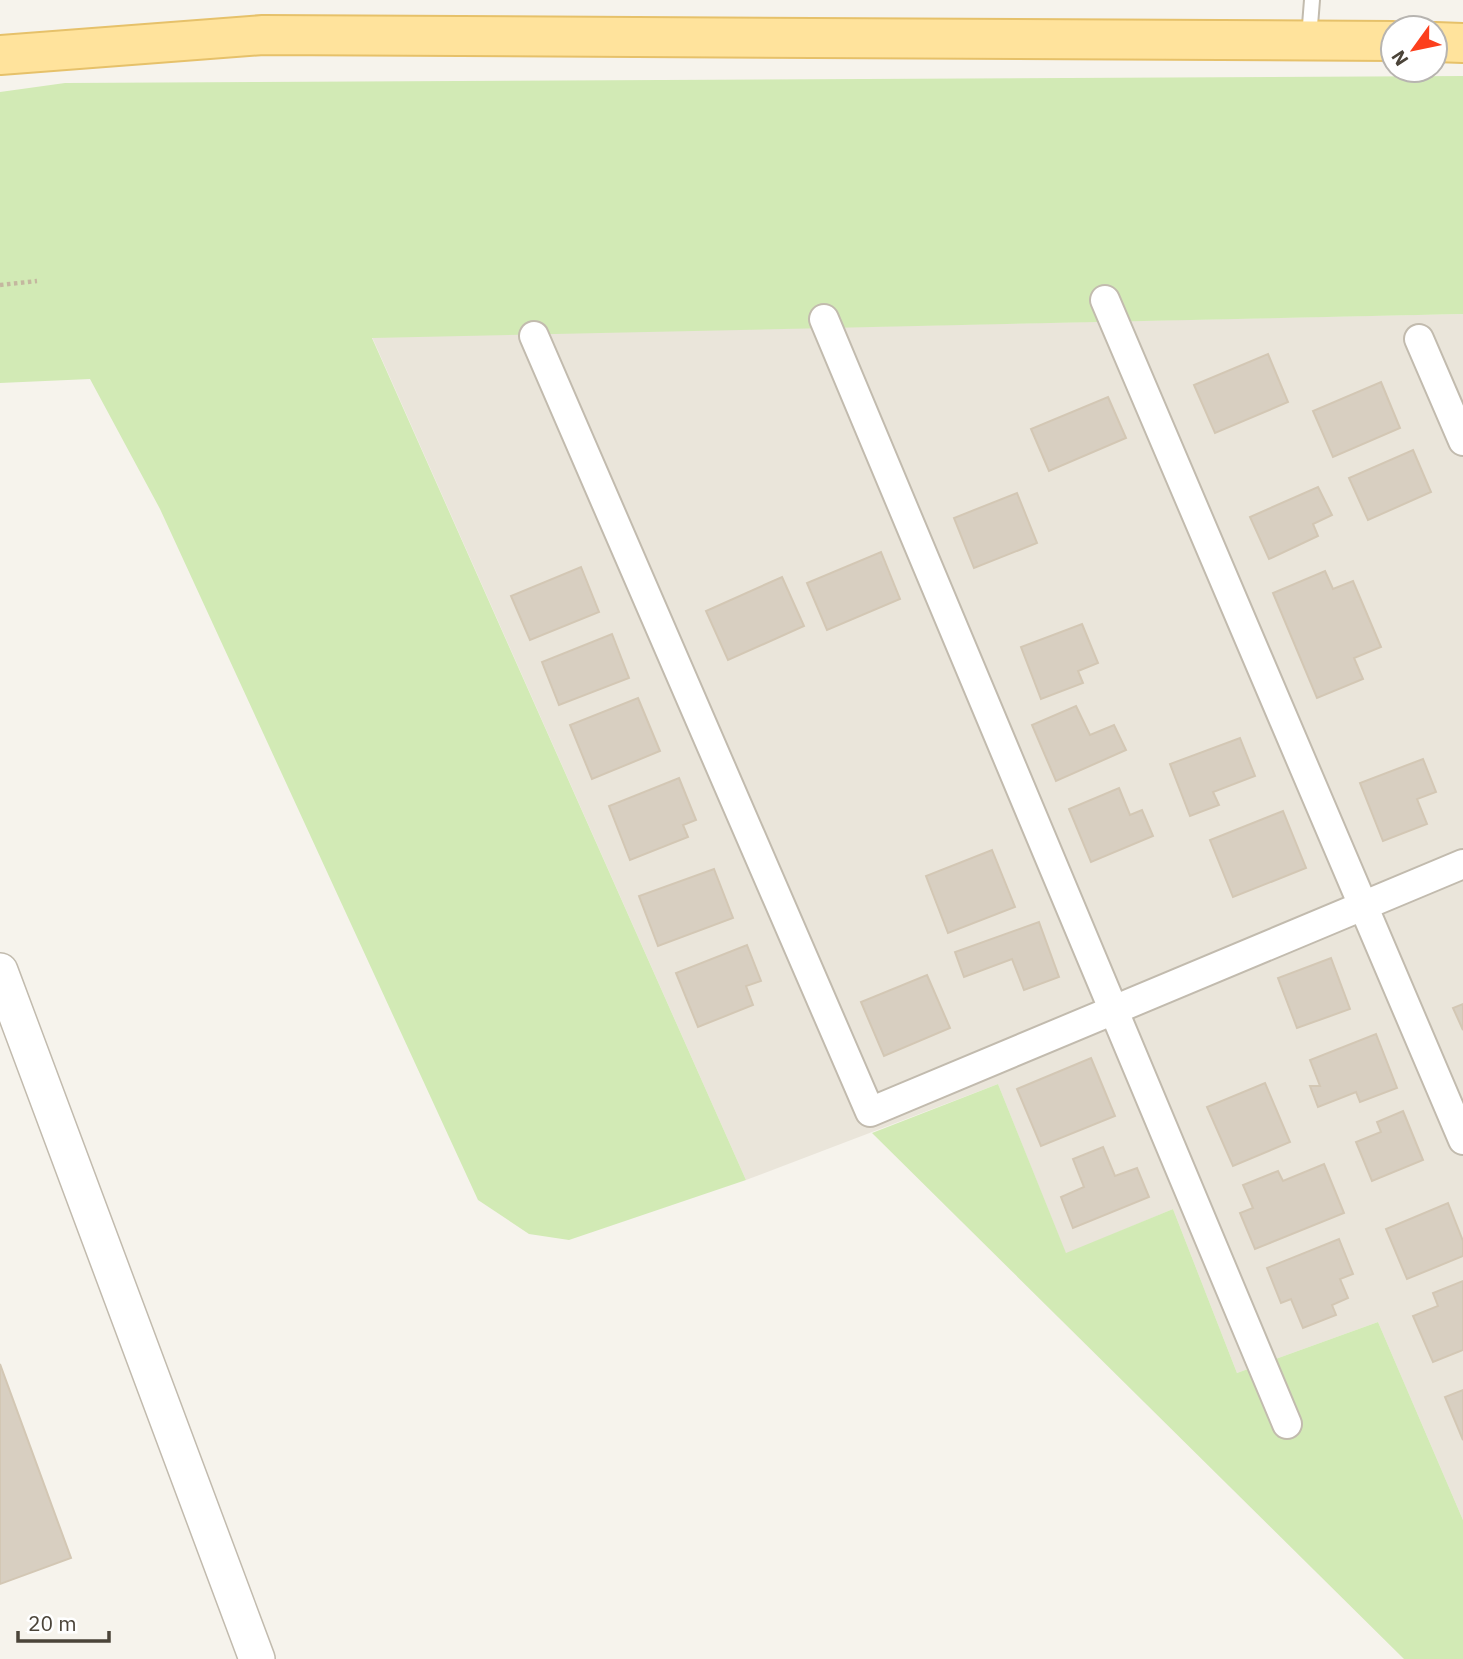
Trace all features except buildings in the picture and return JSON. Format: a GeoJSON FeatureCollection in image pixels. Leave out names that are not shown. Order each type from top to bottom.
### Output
{"type":"FeatureCollection","features":[{"type":"Feature","properties":{"kind":"main road"},"geometry":{"type":"LineString","coordinates":[[0,55],[263,35],[1309,38],[1379,40]]}},
{"type":"Feature","properties":{"kind":"street"},"geometry":{"type":"LineString","coordinates":[[1105,300],[1463,1140]]}},
{"type":"Feature","properties":{"kind":"street"},"geometry":{"type":"LineString","coordinates":[[824,318],[1287,1424]]}},
{"type":"Feature","properties":{"kind":"street"},"geometry":{"type":"LineString","coordinates":[[534,336],[870,1112],[1463,864]]}},
{"type":"Feature","properties":{"kind":"street"},"geometry":{"type":"LineString","coordinates":[[1419,339],[1463,441]]}},
{"type":"Feature","properties":{"kind":"street"},"geometry":{"type":"LineString","coordinates":[[0,971],[257,1659]]}},
{"type":"Feature","properties":{"kind":"lane"},"geometry":{"type":"LineString","coordinates":[[1309,38],[1312,0]]}},
{"type":"Feature","properties":{"kind":"path"},"geometry":{"type":"LineString","coordinates":[[0,285],[37,281]]}},
{"type":"Feature","properties":{"kind":"shaded area"},"geometry":{"type":"Polygon","coordinates":[[[1463,314],[1463,1520],[1378,1322],[1237,1373],[1173,1209],[1066,1254],[998,1084],[746,1180],[372,337],[1463,314]]]}},
{"type":"Feature","properties":{"kind":"green space"},"geometry":{"type":"Polygon","coordinates":[[[1379,76],[1379,84],[1449,84],[1449,76],[1463,76],[1463,314],[372,338],[746,1180],[569,1240],[529,1234],[478,1200],[160,509],[90,379],[0,383],[0,92],[65,83],[1379,76]]]}},
{"type":"Feature","properties":{"kind":"green space"},"geometry":{"type":"Polygon","coordinates":[[[998,1084],[1066,1253],[1173,1209],[1237,1373],[1378,1322],[1463,1520],[1463,1659],[1404,1659],[872,1133],[998,1084]]]}}]}
